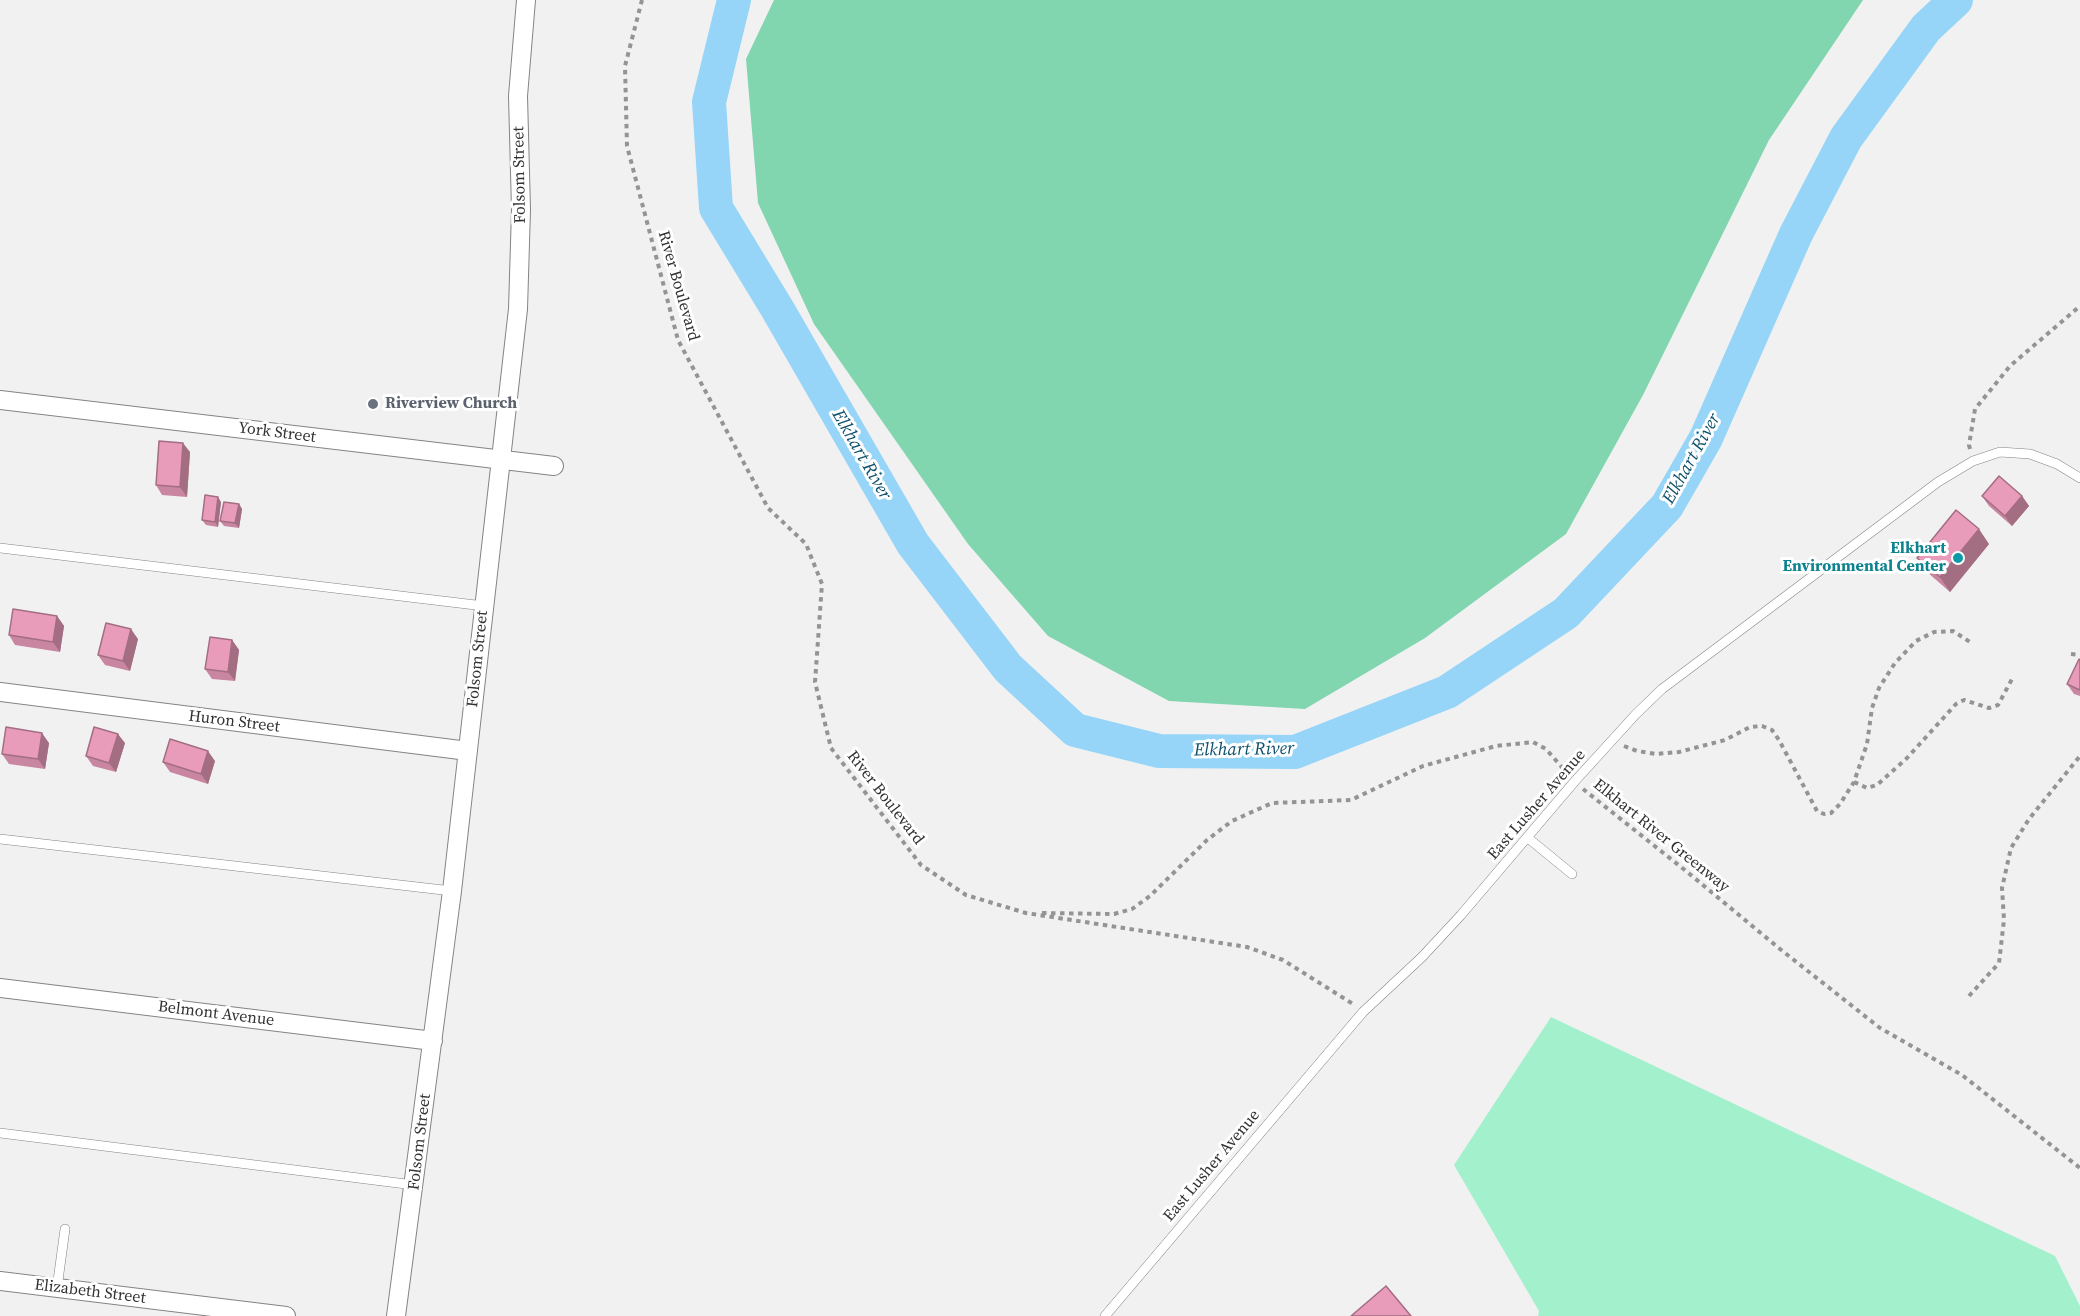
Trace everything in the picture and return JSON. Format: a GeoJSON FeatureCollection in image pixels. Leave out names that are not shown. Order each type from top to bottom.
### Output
{"type":"FeatureCollection","features":[{"type":"Feature","properties":{"kind":"street","name":"Folsom Street"},"geometry":{"type":"LineString","coordinates":[[396,1316],[452,891],[499,460],[518,309],[522,210],[518,96],[526,0]]}},
{"type":"Feature","properties":{"kind":"street","name":"York Street"},"geometry":{"type":"LineString","coordinates":[[0,400],[554,466]]}},
{"type":"Feature","properties":{"kind":"street","name":"Huron Street"},"geometry":{"type":"LineString","coordinates":[[0,692],[468,751]]}},
{"type":"Feature","properties":{"kind":"street","name":"Belmont Avenue"},"geometry":{"type":"LineString","coordinates":[[0,988],[433,1041]]}},
{"type":"Feature","properties":{"kind":"street","name":"Elizabeth Street"},"geometry":{"type":"LineString","coordinates":[[0,1281],[286,1316]]}},
{"type":"Feature","properties":{"kind":"lane","name":"East Lusher Avenue"},"geometry":{"type":"LineString","coordinates":[[1105,1316],[1363,1012],[1422,957],[1575,782],[1662,689],[1938,482],[1973,461],[2000,452],[2030,454],[2057,464],[2080,478]]}},
{"type":"Feature","properties":{"kind":"lane"},"geometry":{"type":"LineString","coordinates":[[0,548],[484,606]]}},
{"type":"Feature","properties":{"kind":"lane"},"geometry":{"type":"LineString","coordinates":[[1528,838],[1572,874]]}},
{"type":"Feature","properties":{"kind":"lane"},"geometry":{"type":"LineString","coordinates":[[0,839],[452,891]]}},
{"type":"Feature","properties":{"kind":"lane"},"geometry":{"type":"LineString","coordinates":[[0,1133],[414,1185]]}},
{"type":"Feature","properties":{"kind":"lane"},"geometry":{"type":"LineString","coordinates":[[57,1288],[65,1229]]}},
{"type":"Feature","properties":{"kind":"path","name":"River Boulevard"},"geometry":{"type":"LineString","coordinates":[[642,0],[625,66],[627,146],[678,340],[768,508],[806,544],[822,584],[815,682],[831,748],[921,865],[966,895],[1026,913],[1247,947],[1283,960],[1348,1000],[1363,1012]]}},
{"type":"Feature","properties":{"kind":"path"},"geometry":{"type":"LineString","coordinates":[[1973,461],[1969,445],[1975,409],[2010,366],[2080,306]]}},
{"type":"Feature","properties":{"kind":"path"},"geometry":{"type":"LineString","coordinates":[[1612,741],[1637,752],[1656,754],[1679,752],[1725,740],[1750,727],[1762,726],[1772,730],[1779,740],[1817,811],[1824,814],[1831,813],[1840,804],[1854,782],[1867,744],[1875,698],[1895,663],[1916,641],[1934,632],[1953,632],[1970,642]]}},
{"type":"Feature","properties":{"kind":"path"},"geometry":{"type":"LineString","coordinates":[[2071,654],[2080,655]]}},
{"type":"Feature","properties":{"kind":"path"},"geometry":{"type":"LineString","coordinates":[[1854,782],[1867,788],[1877,785],[1907,758],[1956,704],[1964,700],[1989,708],[1998,705],[2012,679]]}},
{"type":"Feature","properties":{"kind":"path","name":"Elkhart River Greenway"},"geometry":{"type":"LineString","coordinates":[[1026,913],[1114,914],[1132,909],[1150,896],[1207,840],[1232,821],[1272,803],[1351,800],[1423,766],[1496,747],[1533,742],[1546,749],[1575,782],[1880,1028],[1962,1075],[2080,1168]]}},
{"type":"Feature","properties":{"kind":"path"},"geometry":{"type":"LineString","coordinates":[[1970,996],[2000,963],[2004,920],[2002,888],[2011,848],[2029,819],[2080,756]]}},
{"type":"Feature","properties":{"kind":"green space"},"geometry":{"type":"Polygon","coordinates":[[[774,0],[1863,0],[1769,140],[1643,395],[1566,534],[1425,638],[1305,709],[1169,701],[1048,636],[968,544],[814,324],[758,203],[746,59],[774,0]]]}},
{"type":"Feature","properties":{"kind":"green space"},"geometry":{"type":"Polygon","coordinates":[[[1551,1017],[2055,1256],[2080,1306],[2080,1316],[1538,1316],[1539,1311],[1454,1165],[1551,1017]]]}},
{"type":"Feature","properties":{"kind":"building"},"geometry":{"type":"Polygon","coordinates":[[[159,441],[183,443],[180,487],[156,485],[159,441]]]}},
{"type":"Feature","properties":{"kind":"building"},"geometry":{"type":"Polygon","coordinates":[[[1999,476],[2022,496],[2005,516],[1982,496],[1999,476]]]}},
{"type":"Feature","properties":{"kind":"building"},"geometry":{"type":"Polygon","coordinates":[[[205,495],[218,497],[215,522],[202,520],[205,495]]]}},
{"type":"Feature","properties":{"kind":"building"},"geometry":{"type":"Polygon","coordinates":[[[224,502],[239,504],[235,523],[220,521],[224,502]]]}},
{"type":"Feature","properties":{"kind":"building"},"geometry":{"type":"Polygon","coordinates":[[[1956,510],[1979,529],[1940,577],[1917,558],[1956,510]]]}},
{"type":"Feature","properties":{"kind":"building"},"geometry":{"type":"Polygon","coordinates":[[[13,609],[57,616],[53,642],[9,635],[13,609]]]}},
{"type":"Feature","properties":{"kind":"building"},"geometry":{"type":"Polygon","coordinates":[[[106,623],[131,629],[123,661],[98,655],[106,623]]]}},
{"type":"Feature","properties":{"kind":"building"},"geometry":{"type":"Polygon","coordinates":[[[210,637],[232,640],[228,672],[205,669],[210,637]]]}},
{"type":"Feature","properties":{"kind":"building"},"geometry":{"type":"Polygon","coordinates":[[[2080,660],[2080,690],[2067,684],[2080,660]]]}},
{"type":"Feature","properties":{"kind":"building"},"geometry":{"type":"Polygon","coordinates":[[[6,727],[42,733],[38,759],[2,754],[6,727]]]}},
{"type":"Feature","properties":{"kind":"building"},"geometry":{"type":"Polygon","coordinates":[[[94,727],[118,734],[109,763],[86,756],[94,727]]]}},
{"type":"Feature","properties":{"kind":"building"},"geometry":{"type":"Polygon","coordinates":[[[170,739],[208,751],[201,774],[163,762],[170,739]]]}},
{"type":"Feature","properties":{"kind":"building"},"geometry":{"type":"Polygon","coordinates":[[[1386,1286],[1411,1316],[1351,1316],[1386,1286]]]}},
{"type":"Feature","properties":{"kind":"waterway","name":"Elkhart River"},"geometry":{"type":"LineString","coordinates":[[734,0],[709,102],[716,208],[778,310],[913,544],[1008,668],[1075,730],[1159,751],[1295,752],[1447,692],[1566,613],[1667,506],[1706,438],[1796,234],[1846,138],[1926,28],[1956,0]]}},
{"type":"Feature","properties":{"kind":"place","name":"Riverview Church"},"geometry":{"type":"Point","coordinates":[373,404]}},
{"type":"Feature","properties":{"kind":"place","name":"Elkhart Environmental Center"},"geometry":{"type":"Point","coordinates":[1958,558]}}]}
